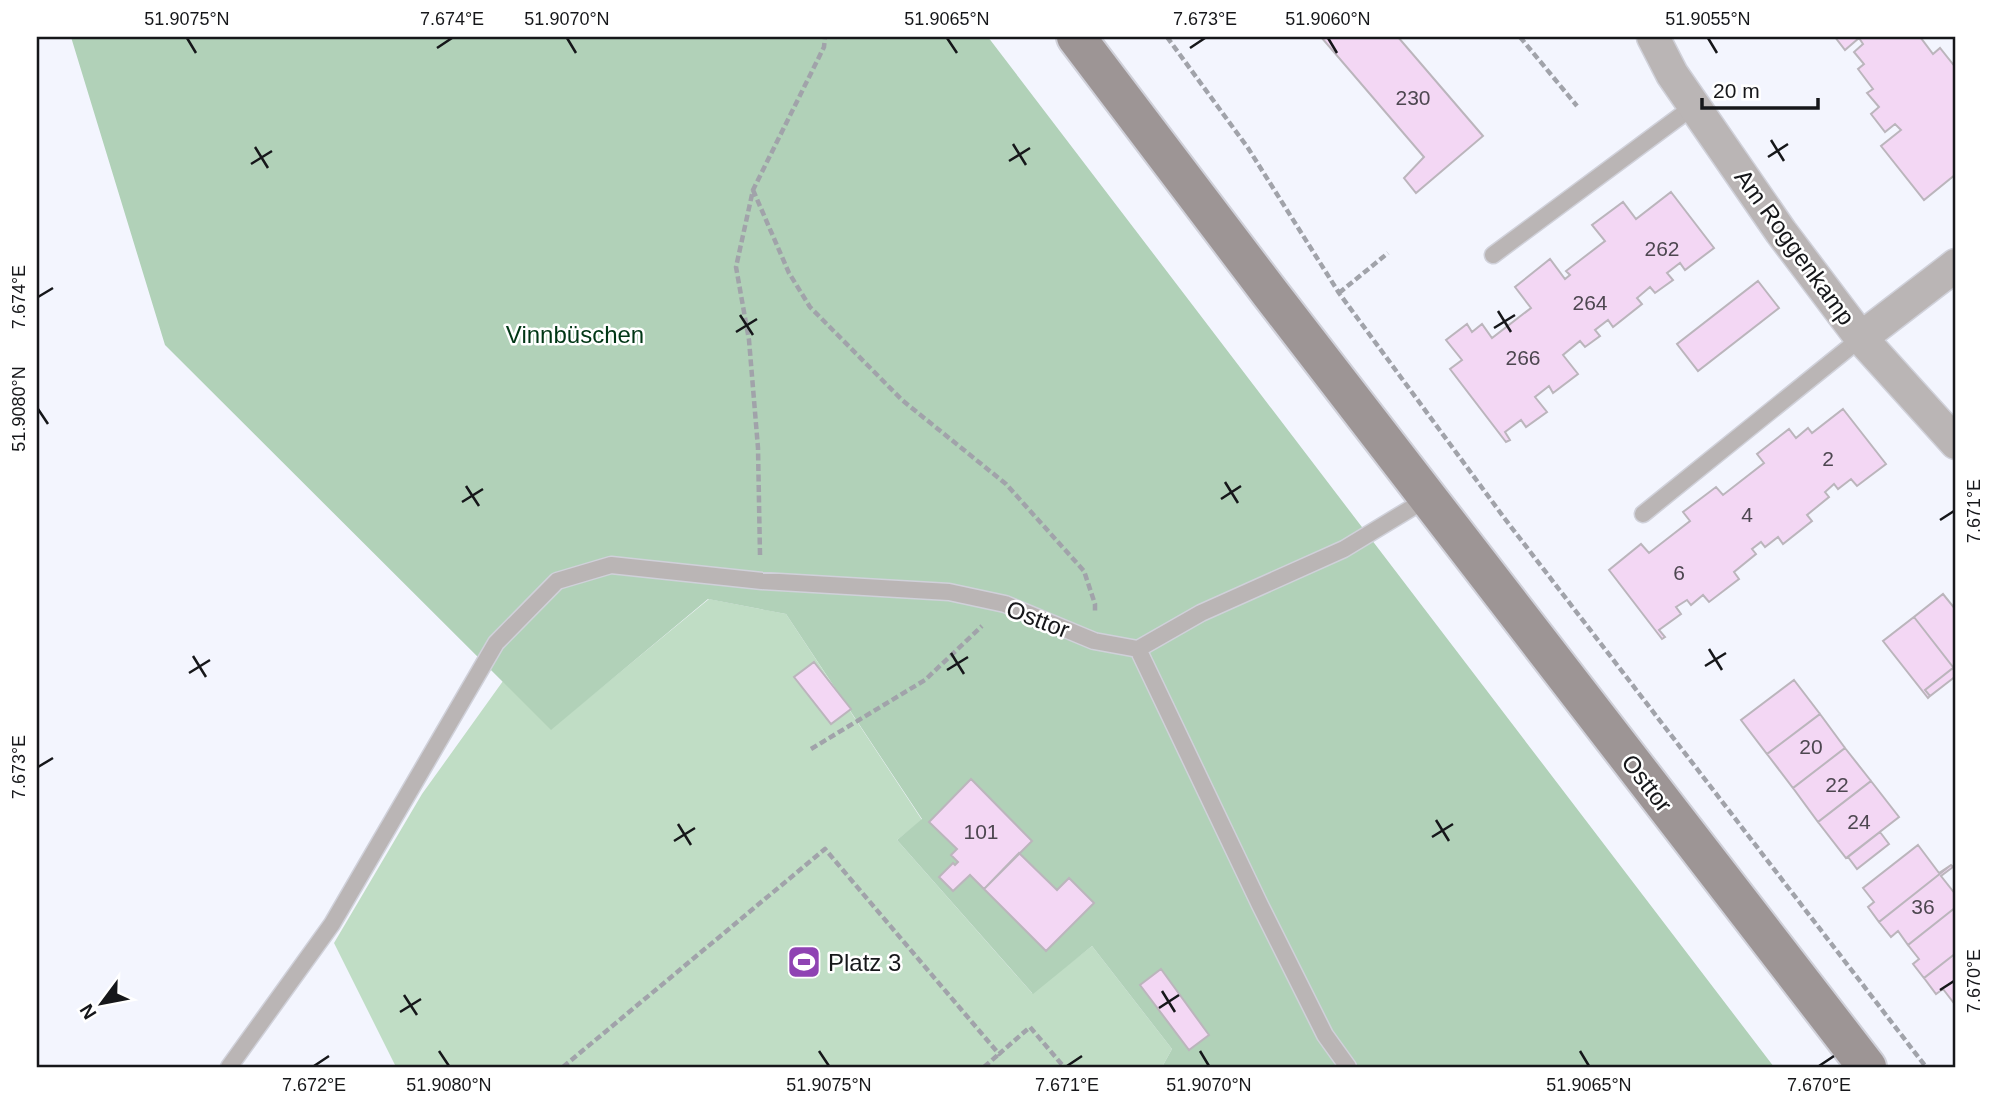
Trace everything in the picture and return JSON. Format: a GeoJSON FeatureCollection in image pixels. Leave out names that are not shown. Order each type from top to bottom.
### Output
{"type":"FeatureCollection","features":[{"type":"Feature","properties":{"kind":"main road","name":"Osttor"},"geometry":{"type":"LineString","coordinates":[[1076,37],[1867,1067]]}},
{"type":"Feature","properties":{"kind":"street","name":"Am Roggenkamp"},"geometry":{"type":"LineString","coordinates":[[1653,37],[1672,74],[1781,232],[1861,338],[1956,443]]}},
{"type":"Feature","properties":{"kind":"street"},"geometry":{"type":"LineString","coordinates":[[1861,338],[1956,265]]}},
{"type":"Feature","properties":{"kind":"lane"},"geometry":{"type":"LineString","coordinates":[[1493,255],[1695,106]]}},
{"type":"Feature","properties":{"kind":"lane"},"geometry":{"type":"LineString","coordinates":[[1643,514],[1861,338]]}},
{"type":"Feature","properties":{"kind":"lane"},"geometry":{"type":"LineString","coordinates":[[1348,1067],[1325,1035],[1138,649],[1201,613],[1345,549],[1428,498]]}},
{"type":"Feature","properties":{"kind":"lane","name":"Osttor"},"geometry":{"type":"LineString","coordinates":[[229,1067],[332,924],[496,643],[557,581],[611,565],[762,581],[949,592],[1005,604],[1094,641],[1138,649]]}},
{"type":"Feature","properties":{"kind":"path"},"geometry":{"type":"LineString","coordinates":[[762,581],[758,448],[748,340],[736,267],[753,190],[824,47],[825,37]]}},
{"type":"Feature","properties":{"kind":"path"},"geometry":{"type":"LineString","coordinates":[[1167,37],[1248,148],[1339,293],[1505,519],[1926,1067]]}},
{"type":"Feature","properties":{"kind":"path"},"geometry":{"type":"LineString","coordinates":[[1520,37],[1577,106]]}},
{"type":"Feature","properties":{"kind":"path"},"geometry":{"type":"LineString","coordinates":[[753,190],[789,273],[810,307],[902,400],[1006,484],[1084,571],[1095,604],[1094,641]]}},
{"type":"Feature","properties":{"kind":"path"},"geometry":{"type":"LineString","coordinates":[[1339,293],[1388,253]]}},
{"type":"Feature","properties":{"kind":"path"},"geometry":{"type":"LineString","coordinates":[[811,750],[925,680],[1005,604]]}},
{"type":"Feature","properties":{"kind":"path"},"geometry":{"type":"LineString","coordinates":[[563,1067],[825,849],[999,1054]]}},
{"type":"Feature","properties":{"kind":"path"},"geometry":{"type":"LineString","coordinates":[[984,1067],[1030,1027],[1064,1067]]}},
{"type":"Feature","properties":{"kind":"green space","name":"Vinnbüschen"},"geometry":{"type":"Polygon","coordinates":[[[71,37],[988,37],[1774,1067],[1162,1067],[1172,1049],[1092,946],[1033,994],[897,840],[922,819],[786,614],[708,599],[551,730],[165,345],[71,37]]]}},
{"type":"Feature","properties":{"kind":"green space"},"geometry":{"type":"Polygon","coordinates":[[[709,599],[786,614],[922,820],[897,840],[1032,993],[1092,946],[1172,1049],[1162,1067],[396,1067],[334,943],[422,794],[503,681],[551,729],[709,599]]]}},
{"type":"Feature","properties":{"kind":"building"},"geometry":{"type":"Polygon","coordinates":[[[1321,37],[1398,37],[1483,136],[1416,193],[1404,178],[1424,157],[1321,37]]]}},
{"type":"Feature","properties":{"kind":"building"},"geometry":{"type":"Polygon","coordinates":[[[1835,37],[1923,37],[1921,38],[1933,54],[1940,48],[1956,68],[1956,174],[1924,200],[1881,146],[1901,130],[1895,124],[1885,132],[1871,114],[1879,107],[1867,93],[1873,89],[1858,69],[1864,64],[1854,52],[1863,44],[1859,38],[1845,50],[1835,37]]]}},
{"type":"Feature","properties":{"kind":"building"},"geometry":{"type":"Polygon","coordinates":[[[1671,192],[1714,248],[1685,270],[1680,263],[1667,273],[1673,280],[1655,293],[1650,287],[1637,298],[1642,304],[1613,327],[1608,320],[1595,330],[1600,336],[1585,347],[1580,341],[1563,355],[1578,374],[1553,393],[1549,386],[1535,397],[1547,412],[1526,427],[1521,420],[1505,432],[1510,440],[1506,442],[1450,369],[1462,360],[1446,340],[1467,324],[1472,332],[1482,324],[1492,338],[1531,308],[1515,287],[1550,259],[1565,279],[1570,275],[1566,271],[1605,241],[1592,225],[1623,202],[1636,219],[1671,192]]]}},
{"type":"Feature","properties":{"kind":"building"},"geometry":{"type":"Polygon","coordinates":[[[1758,281],[1779,308],[1698,371],[1677,344],[1758,281]]]}},
{"type":"Feature","properties":{"kind":"building"},"geometry":{"type":"Polygon","coordinates":[[[1843,409],[1886,464],[1857,486],[1851,479],[1838,489],[1834,484],[1825,492],[1829,497],[1807,515],[1812,521],[1783,544],[1778,537],[1765,547],[1761,542],[1752,549],[1756,554],[1734,572],[1739,579],[1709,602],[1703,595],[1691,605],[1687,600],[1676,607],[1681,614],[1659,630],[1665,637],[1662,639],[1609,570],[1641,544],[1649,553],[1690,521],[1683,512],[1716,487],[1723,495],[1764,463],[1757,454],[1789,429],[1796,438],[1808,428],[1812,433],[1843,409]]]}},
{"type":"Feature","properties":{"kind":"building"},"geometry":{"type":"Polygon","coordinates":[[[1943,594],[1956,610],[1956,665],[1953,667],[1914,617],[1943,594]]]}},
{"type":"Feature","properties":{"kind":"building"},"geometry":{"type":"Polygon","coordinates":[[[1914,617],[1956,671],[1953,668],[1925,690],[1930,696],[1928,698],[1883,641],[1914,617]]]}},
{"type":"Feature","properties":{"kind":"building"},"geometry":{"type":"Polygon","coordinates":[[[814,662],[851,709],[831,724],[794,677],[814,662]]]}},
{"type":"Feature","properties":{"kind":"building"},"geometry":{"type":"Polygon","coordinates":[[[1953,668],[1956,676],[1930,696],[1925,690],[1953,668]]]}},
{"type":"Feature","properties":{"kind":"building"},"geometry":{"type":"Polygon","coordinates":[[[1794,680],[1820,714],[1767,754],[1741,720],[1794,680]]]}},
{"type":"Feature","properties":{"kind":"building"},"geometry":{"type":"Polygon","coordinates":[[[1820,714],[1845,748],[1793,788],[1767,754],[1820,714]]]}},
{"type":"Feature","properties":{"kind":"building"},"geometry":{"type":"Polygon","coordinates":[[[1845,748],[1871,781],[1818,822],[1793,788],[1845,748]]]}},
{"type":"Feature","properties":{"kind":"building"},"geometry":{"type":"Polygon","coordinates":[[[971,779],[1032,841],[984,889],[970,875],[953,891],[939,877],[953,863],[955,865],[958,862],[951,855],[957,849],[929,822],[971,779]]]}},
{"type":"Feature","properties":{"kind":"building"},"geometry":{"type":"Polygon","coordinates":[[[1871,781],[1899,817],[1846,858],[1818,822],[1871,781]]]}},
{"type":"Feature","properties":{"kind":"building"},"geometry":{"type":"Polygon","coordinates":[[[1880,832],[1889,844],[1857,869],[1848,857],[1880,832]]]}},
{"type":"Feature","properties":{"kind":"building"},"geometry":{"type":"Polygon","coordinates":[[[1918,845],[1939,873],[1951,865],[1879,922],[1868,907],[1874,902],[1863,888],[1918,845]]]}},
{"type":"Feature","properties":{"kind":"building"},"geometry":{"type":"Polygon","coordinates":[[[1019,853],[1057,890],[1069,878],[1094,903],[1046,951],[984,889],[1019,853]]]}},
{"type":"Feature","properties":{"kind":"building"},"geometry":{"type":"Polygon","coordinates":[[[1951,865],[1953,867],[1941,876],[1956,895],[1956,907],[1908,945],[1898,931],[1891,937],[1879,922],[1951,865]]]}},
{"type":"Feature","properties":{"kind":"building"},"geometry":{"type":"Polygon","coordinates":[[[1956,907],[1956,953],[1924,978],[1913,964],[1919,959],[1908,945],[1956,907]]]}},
{"type":"Feature","properties":{"kind":"building"},"geometry":{"type":"Polygon","coordinates":[[[1956,953],[1956,1000],[1953,1002],[1943,989],[1936,994],[1924,978],[1956,953]]]}},
{"type":"Feature","properties":{"kind":"building"},"geometry":{"type":"Polygon","coordinates":[[[1161,969],[1209,1035],[1189,1050],[1140,985],[1161,969]]]}},
{"type":"Feature","properties":{"kind":"place","name":"Platz 3"},"geometry":{"type":"Point","coordinates":[804,962]}}]}
